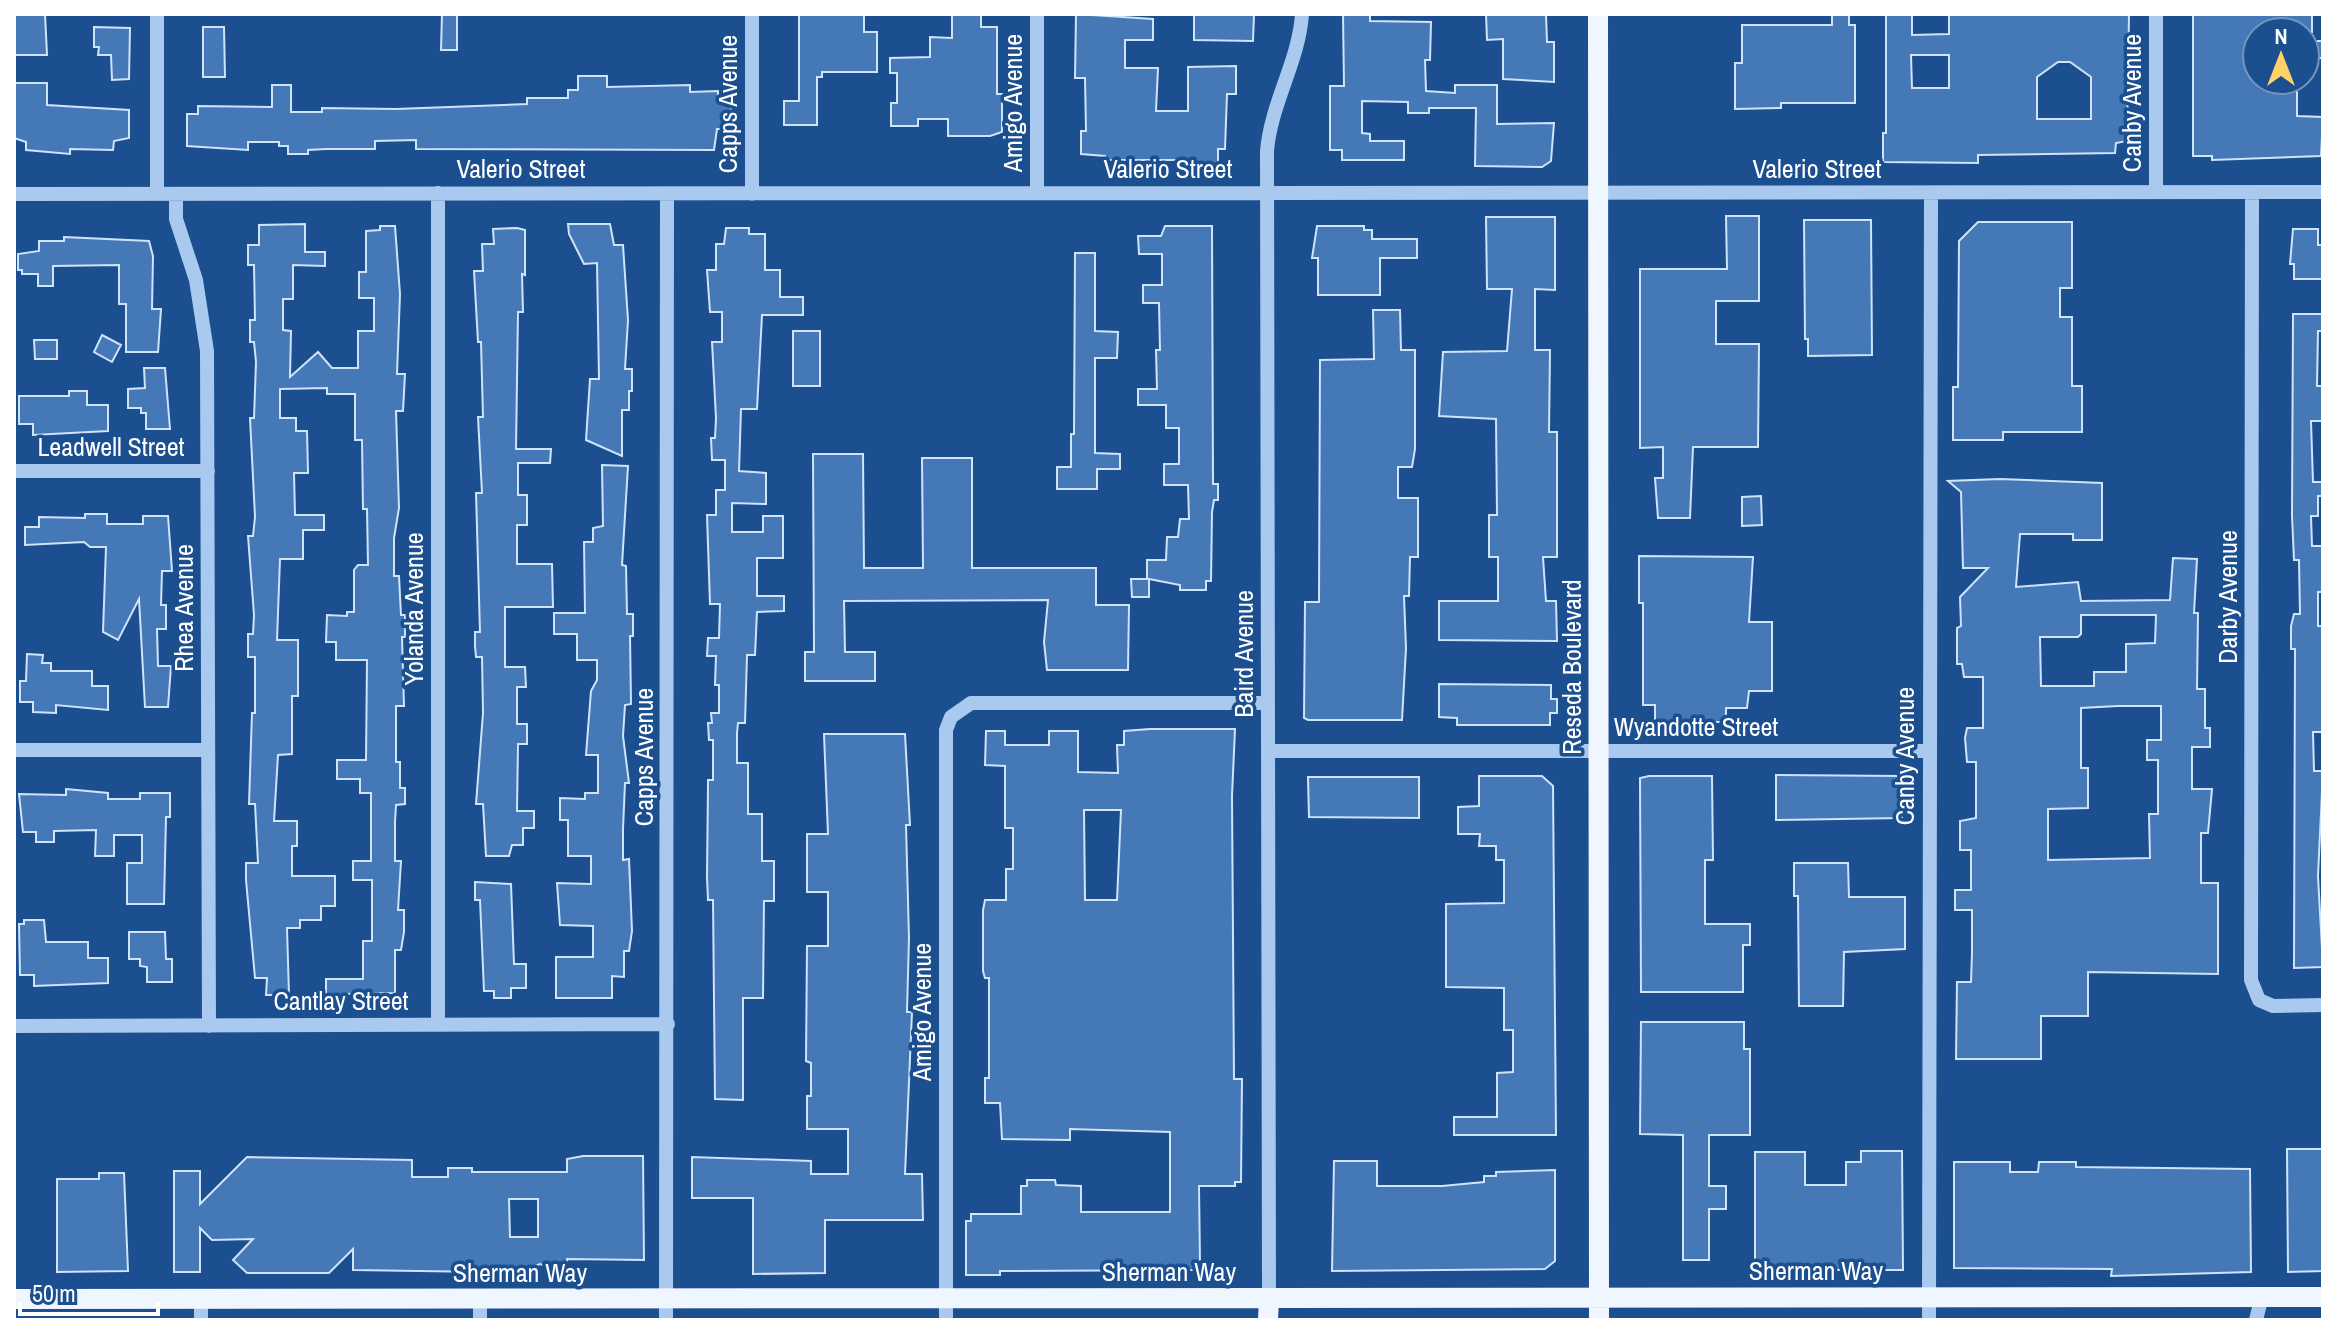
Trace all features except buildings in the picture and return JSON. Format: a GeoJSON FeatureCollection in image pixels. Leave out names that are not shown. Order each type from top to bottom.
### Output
{"type":"FeatureCollection","features":[{"type":"Feature","properties":{"kind":"main road","name":"Reseda Boulevard"},"geometry":{"type":"LineString","coordinates":[[1598,14],[1599,1320]]}},
{"type":"Feature","properties":{"kind":"main road","name":"Sherman Way"},"geometry":{"type":"LineString","coordinates":[[14,1299],[201,1299],[480,1310],[667,1298],[2323,1297]]}},
{"type":"Feature","properties":{"kind":"main road"},"geometry":{"type":"LineString","coordinates":[[1268,1320],[1269,1298]]}},
{"type":"Feature","properties":{"kind":"street"},"geometry":{"type":"LineString","coordinates":[[157,14],[157,194]]}},
{"type":"Feature","properties":{"kind":"street","name":"Capps Avenue"},"geometry":{"type":"LineString","coordinates":[[752,14],[752,194]]}},
{"type":"Feature","properties":{"kind":"street","name":"Amigo Avenue"},"geometry":{"type":"LineString","coordinates":[[1037,14],[1037,193]]}},
{"type":"Feature","properties":{"kind":"street","name":"Baird Avenue"},"geometry":{"type":"LineString","coordinates":[[1269,1298],[1267,192],[1271,123],[1296,46],[1302,14]]}},
{"type":"Feature","properties":{"kind":"street","name":"Canby Avenue"},"geometry":{"type":"LineString","coordinates":[[2156,14],[2156,192]]}},
{"type":"Feature","properties":{"kind":"street","name":"Darby Avenue"},"geometry":{"type":"LineString","coordinates":[[2252,192],[2251,980],[2259,1000],[2273,1006],[2323,1005]]}},
{"type":"Feature","properties":{"kind":"street","name":"Valerio Street"},"geometry":{"type":"LineString","coordinates":[[14,194],[2323,192]]}},
{"type":"Feature","properties":{"kind":"street","name":"Yolanda Avenue"},"geometry":{"type":"LineString","coordinates":[[438,193],[438,1025]]}},
{"type":"Feature","properties":{"kind":"street","name":"Canby Avenue"},"geometry":{"type":"LineString","coordinates":[[1929,1320],[1931,193]]}},
{"type":"Feature","properties":{"kind":"street","name":"Rhea Avenue"},"geometry":{"type":"LineString","coordinates":[[176,194],[176,219],[196,280],[205,325],[209,1026]]}},
{"type":"Feature","properties":{"kind":"street","name":"Capps Avenue"},"geometry":{"type":"LineString","coordinates":[[666,1320],[667,194]]}},
{"type":"Feature","properties":{"kind":"street","name":"Leadwell Street"},"geometry":{"type":"LineString","coordinates":[[14,471],[208,471]]}},
{"type":"Feature","properties":{"kind":"street","name":"Amigo Avenue"},"geometry":{"type":"LineString","coordinates":[[946,1320],[946,730],[959,708],[971,703],[1268,703]]}},
{"type":"Feature","properties":{"kind":"street"},"geometry":{"type":"LineString","coordinates":[[14,750],[208,750]]}},
{"type":"Feature","properties":{"kind":"street","name":"Wyandotte Street"},"geometry":{"type":"LineString","coordinates":[[1269,751],[1930,751]]}},
{"type":"Feature","properties":{"kind":"street","name":"Cantlay Street"},"geometry":{"type":"LineString","coordinates":[[14,1026],[668,1024]]}},
{"type":"Feature","properties":{"kind":"street"},"geometry":{"type":"LineString","coordinates":[[2256,1320],[2262,1296]]}},
{"type":"Feature","properties":{"kind":"street"},"geometry":{"type":"LineString","coordinates":[[201,1299],[201,1320]]}}]}
